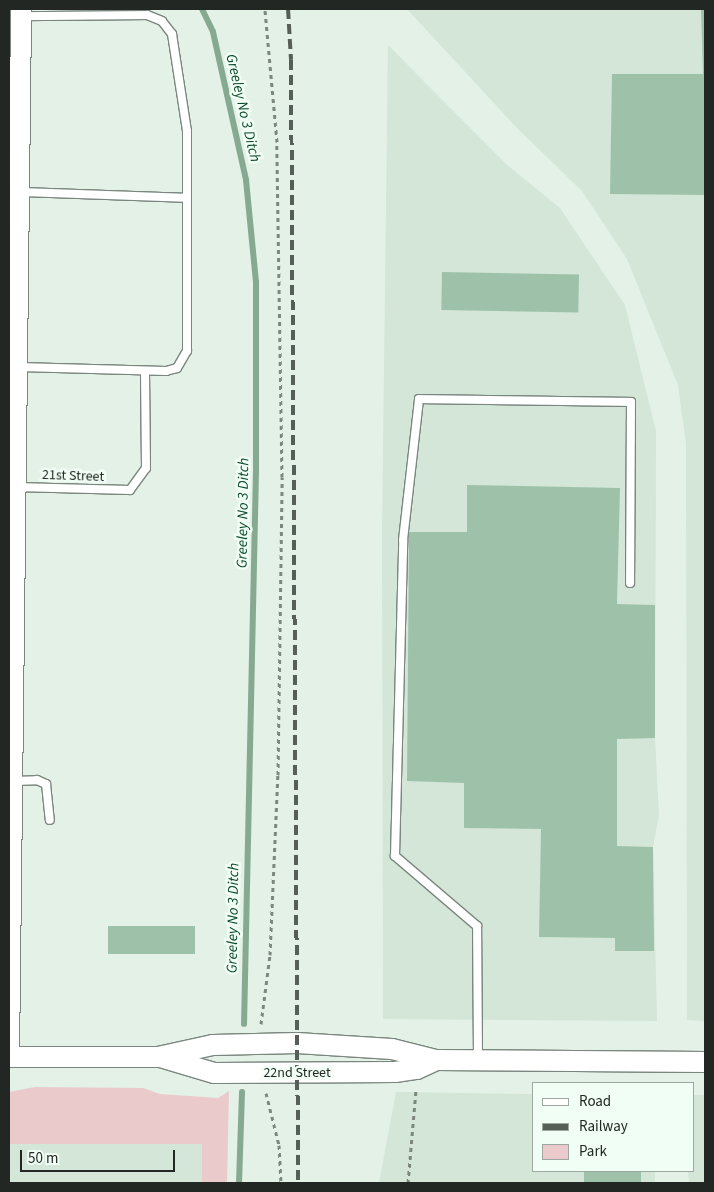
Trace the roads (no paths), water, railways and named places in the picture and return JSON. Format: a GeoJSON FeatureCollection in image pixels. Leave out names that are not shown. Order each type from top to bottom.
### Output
{"type":"FeatureCollection","features":[{"type":"Feature","properties":{"kind":"street"},"geometry":{"type":"LineString","coordinates":[[9,1057],[12,781],[10,755],[16,487],[21,12]]}},
{"type":"Feature","properties":{"kind":"street","name":"22nd Street"},"geometry":{"type":"LineString","coordinates":[[9,1057],[158,1057],[213,1045],[260,1043],[392,1049],[436,1060],[705,1062]]}},
{"type":"Feature","properties":{"kind":"street","name":"22nd Street"},"geometry":{"type":"LineString","coordinates":[[158,1057],[214,1073],[338,1073],[417,1069],[436,1060]]}},
{"type":"Feature","properties":{"kind":"lane"},"geometry":{"type":"LineString","coordinates":[[17,366],[166,371],[176,368],[187,351],[187,131],[172,34],[162,21],[147,15],[21,12]]}},
{"type":"Feature","properties":{"kind":"lane"},"geometry":{"type":"LineString","coordinates":[[19,192],[187,198]]}},
{"type":"Feature","properties":{"kind":"lane","name":"21st Street"},"geometry":{"type":"LineString","coordinates":[[16,487],[130,490],[146,468],[145,371]]}},
{"type":"Feature","properties":{"kind":"lane"},"geometry":{"type":"LineString","coordinates":[[478,1060],[477,926],[395,856],[403,540],[419,399],[631,402],[630,583]]}},
{"type":"Feature","properties":{"kind":"lane"},"geometry":{"type":"LineString","coordinates":[[12,781],[37,780],[46,784],[50,820]]}},
{"type":"Feature","properties":{"kind":"waterway","name":"Greeley No 3 Ditch"},"geometry":{"type":"LineString","coordinates":[[202,9],[213,32],[246,180],[256,282],[256,471],[244,1024]]}},
{"type":"Feature","properties":{"kind":"waterway"},"geometry":{"type":"LineString","coordinates":[[239,1183],[242,1092]]}},
{"type":"Feature","properties":{"kind":"railway"},"geometry":{"type":"LineString","coordinates":[[288,9],[291,60],[298,1183]]}}]}
